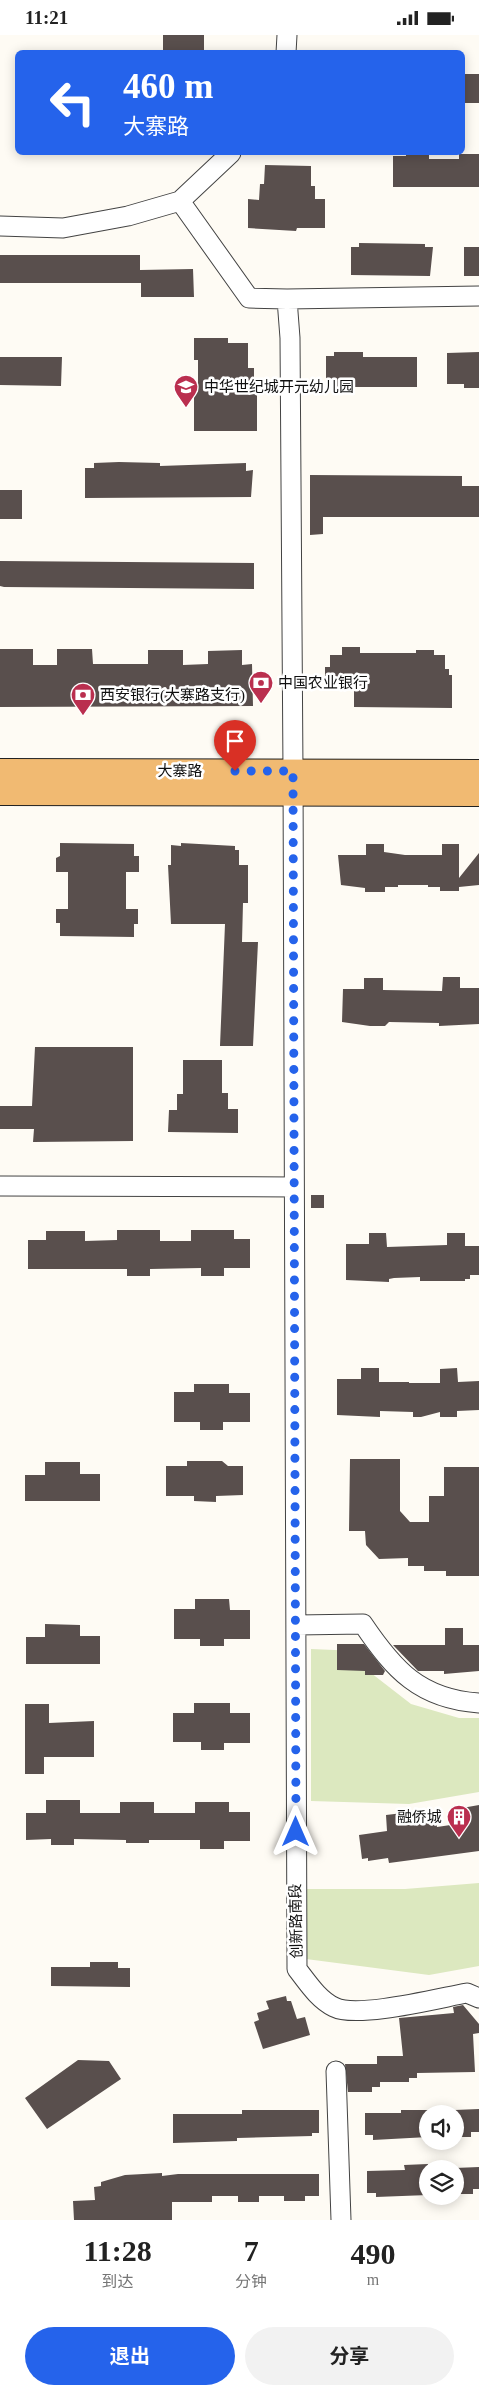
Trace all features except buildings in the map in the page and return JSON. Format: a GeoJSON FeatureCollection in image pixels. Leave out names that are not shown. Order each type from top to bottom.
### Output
{"type":"FeatureCollection","features":[{"type":"Feature","properties":{"kind":"main road","name":"大寨路"},"geometry":{"type":"LineString","coordinates":[[0,771],[293,782],[479,794]]}},
{"type":"Feature","properties":{"kind":"main road","name":"大寨路"},"geometry":{"type":"LineString","coordinates":[[0,793],[293,782],[479,772]]}},
{"type":"Feature","properties":{"kind":"street"},"geometry":{"type":"LineString","coordinates":[[286,50],[287,35]]}},
{"type":"Feature","properties":{"kind":"street"},"geometry":{"type":"LineString","coordinates":[[0,226],[63,227],[128,216],[180,201],[229,155]]}},
{"type":"Feature","properties":{"kind":"street"},"geometry":{"type":"LineString","coordinates":[[180,201],[250,298],[479,296]]}},
{"type":"Feature","properties":{"kind":"street","name":"创新路南段"},"geometry":{"type":"LineString","coordinates":[[287,299],[290,338],[293,782],[297,1969],[316,1994],[335,2008],[363,2011],[467,1993],[479,1998]]}},
{"type":"Feature","properties":{"kind":"street"},"geometry":{"type":"LineString","coordinates":[[0,1186],[294,1187]]}},
{"type":"Feature","properties":{"kind":"street"},"geometry":{"type":"LineString","coordinates":[[297,1625],[363,1624],[386,1658],[418,1686],[458,1702],[479,1703]]}},
{"type":"Feature","properties":{"kind":"street"},"geometry":{"type":"LineString","coordinates":[[336,2071],[341,2220]]}},
{"type":"Feature","properties":{"kind":"green space"},"geometry":{"type":"Polygon","coordinates":[[[311,1649],[358,1651],[371,1673],[411,1704],[459,1718],[479,1718],[479,1792],[409,1804],[311,1801],[311,1649]]]}},
{"type":"Feature","properties":{"kind":"green space"},"geometry":{"type":"Polygon","coordinates":[[[479,1883],[479,1966],[429,1975],[306,1959],[306,1889],[405,1889],[479,1883]]]}},
{"type":"Feature","properties":{"kind":"place","name":"中华世纪城开元幼儿园"},"geometry":{"type":"Point","coordinates":[186,408]}},
{"type":"Feature","properties":{"kind":"place","name":"中国农业银行"},"geometry":{"type":"Point","coordinates":[261,704]}},
{"type":"Feature","properties":{"kind":"place","name":"西安银行(大寨路支行)"},"geometry":{"type":"Point","coordinates":[83,716]}},
{"type":"Feature","properties":{"kind":"place","name":"融侨城"},"geometry":{"type":"Point","coordinates":[459,1838]}},
{"type":"Feature","properties":{"kind":"route"},"geometry":{"type":"LineString","coordinates":[[235,771],[293,771],[297,1625],[296,1832]]}}]}
